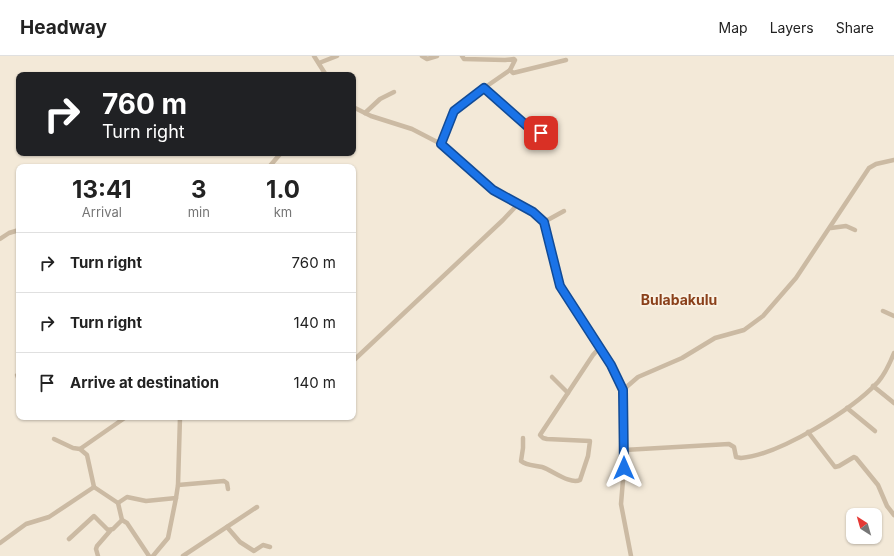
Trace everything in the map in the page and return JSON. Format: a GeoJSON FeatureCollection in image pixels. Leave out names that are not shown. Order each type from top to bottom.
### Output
{"type":"FeatureCollection","features":[{"type":"Feature","properties":{"kind":"street"},"geometry":{"type":"LineString","coordinates":[[314,56],[324,72]]}},
{"type":"Feature","properties":{"kind":"street"},"geometry":{"type":"LineString","coordinates":[[318,63],[337,56]]}},
{"type":"Feature","properties":{"kind":"street"},"geometry":{"type":"LineString","coordinates":[[422,56],[427,58],[438,56]]}},
{"type":"Feature","properties":{"kind":"street"},"geometry":{"type":"LineString","coordinates":[[441,144],[454,111],[510,70],[515,59],[464,59],[462,56]]}},
{"type":"Feature","properties":{"kind":"street"},"geometry":{"type":"LineString","coordinates":[[510,70],[512,73],[566,60]]}},
{"type":"Feature","properties":{"kind":"street"},"geometry":{"type":"LineString","coordinates":[[484,88],[536,134],[554,132]]}},
{"type":"Feature","properties":{"kind":"street"},"geometry":{"type":"LineString","coordinates":[[365,113],[380,99],[394,92]]}},
{"type":"Feature","properties":{"kind":"street"},"geometry":{"type":"LineString","coordinates":[[356,108],[404,126],[441,144],[493,190],[533,212],[544,222],[560,286],[611,365],[623,390],[624,450],[621,504],[630,556]]}},
{"type":"Feature","properties":{"kind":"street"},"geometry":{"type":"LineString","coordinates":[[271,164],[278,156]]}},
{"type":"Feature","properties":{"kind":"street"},"geometry":{"type":"LineString","coordinates":[[623,390],[638,377],[682,358],[715,338],[744,330],[753,325],[779,300],[831,228],[872,165],[894,160]]}},
{"type":"Feature","properties":{"kind":"street"},"geometry":{"type":"LineString","coordinates":[[356,358],[503,220],[518,204]]}},
{"type":"Feature","properties":{"kind":"street"},"geometry":{"type":"LineString","coordinates":[[544,222],[564,211]]}},
{"type":"Feature","properties":{"kind":"street"},"geometry":{"type":"LineString","coordinates":[[831,228],[846,226],[855,230]]}},
{"type":"Feature","properties":{"kind":"street"},"geometry":{"type":"LineString","coordinates":[[0,239],[9,233],[16,231]]}},
{"type":"Feature","properties":{"kind":"street"},"geometry":{"type":"LineString","coordinates":[[883,311],[894,316]]}},
{"type":"Feature","properties":{"kind":"street"},"geometry":{"type":"LineString","coordinates":[[523,438],[521,462],[524,464],[542,467],[553,474],[573,481],[580,480],[588,456],[590,441],[547,440],[540,435],[593,355],[600,347]]}},
{"type":"Feature","properties":{"kind":"street"},"geometry":{"type":"LineString","coordinates":[[624,450],[729,444],[734,447],[736,457],[745,458],[778,448],[808,432],[857,402],[881,379],[892,363],[894,353]]}},
{"type":"Feature","properties":{"kind":"street"},"geometry":{"type":"LineString","coordinates":[[552,377],[568,393]]}},
{"type":"Feature","properties":{"kind":"street"},"geometry":{"type":"LineString","coordinates":[[873,386],[894,403]]}},
{"type":"Feature","properties":{"kind":"street"},"geometry":{"type":"LineString","coordinates":[[847,408],[875,431]]}},
{"type":"Feature","properties":{"kind":"street"},"geometry":{"type":"LineString","coordinates":[[80,449],[122,420]]}},
{"type":"Feature","properties":{"kind":"street"},"geometry":{"type":"LineString","coordinates":[[154,556],[168,538],[176,498],[178,485],[180,420]]}},
{"type":"Feature","properties":{"kind":"street"},"geometry":{"type":"LineString","coordinates":[[808,432],[835,467],[854,457],[856,458],[878,485],[887,506],[894,515]]}},
{"type":"Feature","properties":{"kind":"street"},"geometry":{"type":"LineString","coordinates":[[54,439],[80,449],[87,455],[94,487],[118,503],[122,520],[127,523],[149,556]]}},
{"type":"Feature","properties":{"kind":"street"},"geometry":{"type":"LineString","coordinates":[[178,485],[224,481],[227,483],[228,489]]}},
{"type":"Feature","properties":{"kind":"street"},"geometry":{"type":"LineString","coordinates":[[0,543],[26,524],[44,520],[94,487]]}},
{"type":"Feature","properties":{"kind":"street"},"geometry":{"type":"LineString","coordinates":[[118,503],[127,497],[146,501],[176,498]]}},
{"type":"Feature","properties":{"kind":"street"},"geometry":{"type":"LineString","coordinates":[[183,556],[257,507]]}},
{"type":"Feature","properties":{"kind":"street"},"geometry":{"type":"LineString","coordinates":[[69,539],[94,516],[110,531]]}},
{"type":"Feature","properties":{"kind":"street"},"geometry":{"type":"LineString","coordinates":[[98,556],[96,549],[97,546],[122,520]]}},
{"type":"Feature","properties":{"kind":"street"},"geometry":{"type":"LineString","coordinates":[[227,527],[240,542],[254,554],[263,545],[270,547]]}},
{"type":"Feature","properties":{"kind":"district","name":"Bulabakulu"},"geometry":{"type":"Point","coordinates":[679,299]}},
{"type":"Feature","properties":{"kind":"route"},"geometry":{"type":"LineString","coordinates":[[541,133],[536,134],[522,123],[484,88],[458,106],[454,111],[441,144],[457,156],[493,190],[533,212],[544,222],[560,286],[572,307],[611,365],[623,390],[625,414],[624,468]]}}]}
